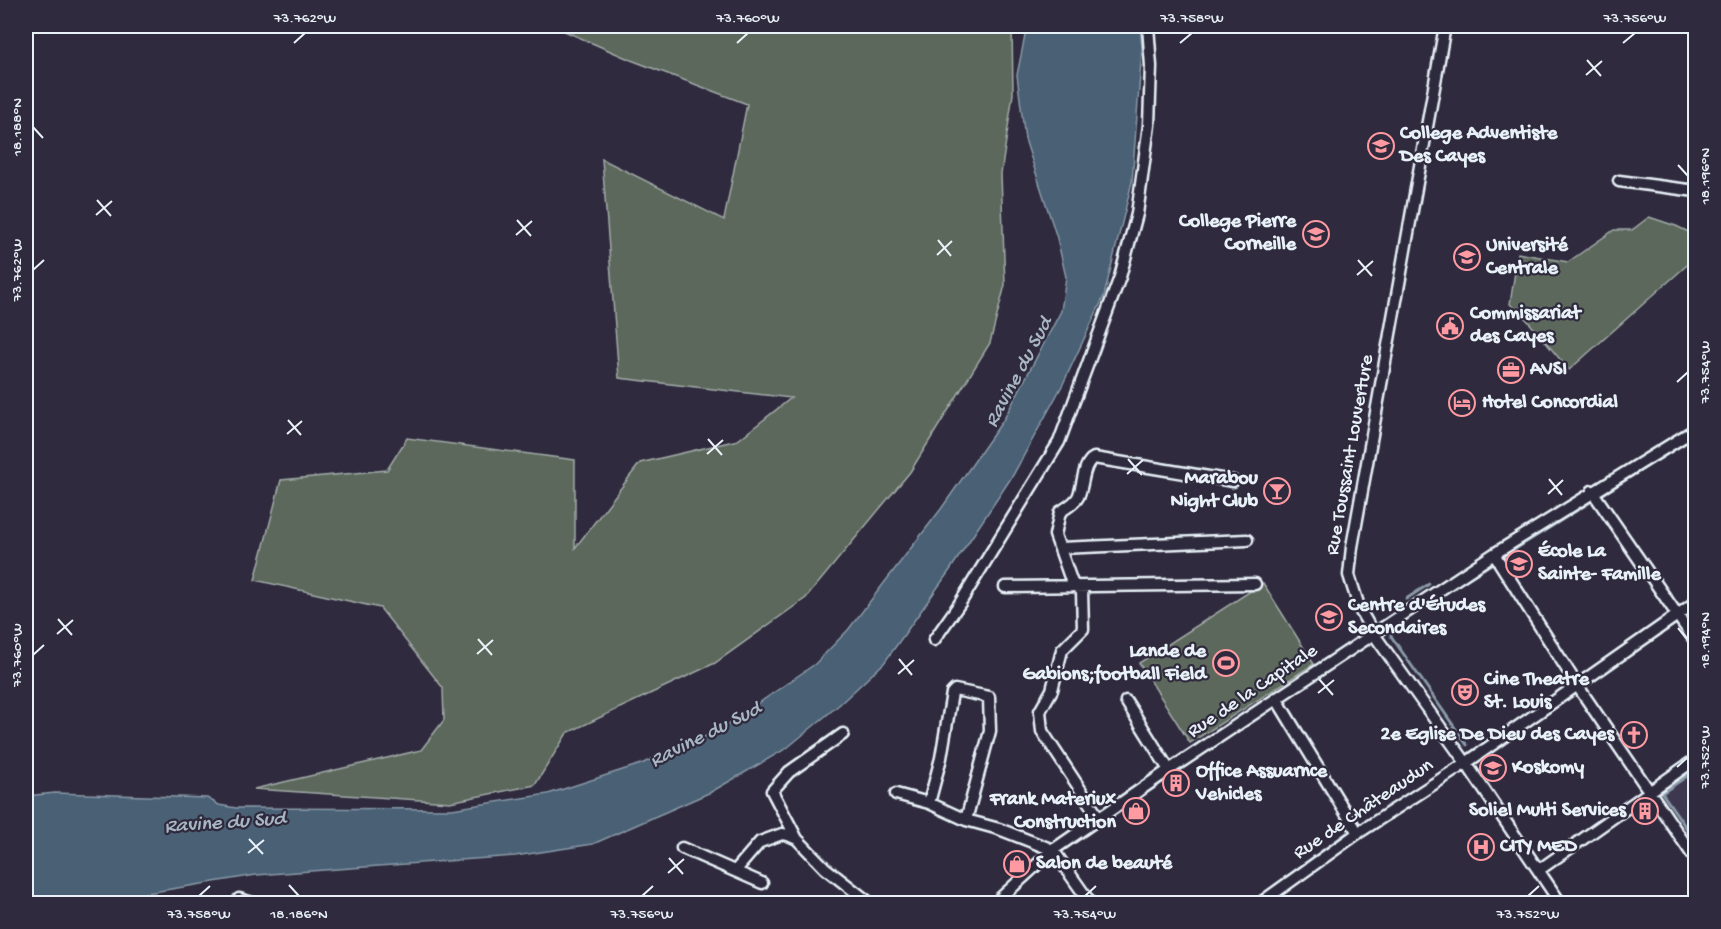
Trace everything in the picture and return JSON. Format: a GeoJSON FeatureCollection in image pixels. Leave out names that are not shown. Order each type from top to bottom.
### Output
{"type":"FeatureCollection","features":[{"type":"Feature","properties":{"kind":"street"},"geometry":{"type":"LineString","coordinates":[[934,640],[960,603],[1059,442],[1120,277],[1137,214],[1149,125],[1148,26]]}},
{"type":"Feature","properties":{"kind":"street","name":"Rue Toussaint Louverture"},"geometry":{"type":"LineString","coordinates":[[1444,26],[1352,547],[1349,575],[1360,610],[1373,633],[1466,763],[1561,903]]}},
{"type":"Feature","properties":{"kind":"street"},"geometry":{"type":"LineString","coordinates":[[1619,181],[1695,191]]}},
{"type":"Feature","properties":{"kind":"street","name":"Rue de la Capitale"},"geometry":{"type":"LineString","coordinates":[[994,903],[1053,850],[1169,770],[1494,554],[1695,429]]}},
{"type":"Feature","properties":{"kind":"street"},"geometry":{"type":"LineString","coordinates":[[1099,818],[1042,731],[1040,722],[1040,711],[1052,690],[1062,650],[1083,629],[1082,591],[1071,583],[1055,535],[1060,512],[1078,497],[1087,466],[1094,458],[1233,481]]}},
{"type":"Feature","properties":{"kind":"street"},"geometry":{"type":"LineString","coordinates":[[1592,491],[1695,642]]}},
{"type":"Feature","properties":{"kind":"street"},"geometry":{"type":"LineString","coordinates":[[1060,548],[1247,540]]}},
{"type":"Feature","properties":{"kind":"street"},"geometry":{"type":"LineString","coordinates":[[1494,554],[1576,684],[1695,860]]}},
{"type":"Feature","properties":{"kind":"street"},"geometry":{"type":"LineString","coordinates":[[1005,587],[1255,584]]}},
{"type":"Feature","properties":{"kind":"street","name":"Rue de Châteaudun"},"geometry":{"type":"LineString","coordinates":[[1259,903],[1358,833],[1466,763],[1695,602]]}},
{"type":"Feature","properties":{"kind":"street"},"geometry":{"type":"LineString","coordinates":[[929,803],[941,758],[953,691],[989,697],[990,731],[966,820]]}},
{"type":"Feature","properties":{"kind":"street"},"geometry":{"type":"LineString","coordinates":[[1276,698],[1358,833]]}},
{"type":"Feature","properties":{"kind":"street"},"geometry":{"type":"LineString","coordinates":[[1126,701],[1169,770]]}},
{"type":"Feature","properties":{"kind":"street"},"geometry":{"type":"LineString","coordinates":[[843,734],[789,772],[772,791],[797,839],[825,868],[869,903]]}},
{"type":"Feature","properties":{"kind":"street"},"geometry":{"type":"LineString","coordinates":[[1539,870],[1695,759]]}},
{"type":"Feature","properties":{"kind":"street"},"geometry":{"type":"LineString","coordinates":[[896,794],[929,803],[966,820],[999,829],[1053,850],[1091,903]]}},
{"type":"Feature","properties":{"kind":"street"},"geometry":{"type":"LineString","coordinates":[[735,871],[760,842],[782,834],[797,839]]}},
{"type":"Feature","properties":{"kind":"street"},"geometry":{"type":"LineString","coordinates":[[682,848],[762,883]]}},
{"type":"Feature","properties":{"kind":"street"},"geometry":{"type":"LineString","coordinates":[[239,899],[256,903]]}},
{"type":"Feature","properties":{"kind":"shaded area"},"geometry":{"type":"Polygon","coordinates":[[[1695,771],[1695,841],[1662,793],[1695,771]]]}},
{"type":"Feature","properties":{"kind":"green space"},"geometry":{"type":"Polygon","coordinates":[[[553,26],[1012,26],[1013,94],[1001,174],[1005,285],[990,343],[910,472],[806,598],[715,663],[567,733],[535,785],[450,802],[254,789],[421,750],[444,720],[443,688],[380,608],[255,580],[281,480],[387,470],[407,438],[575,460],[575,548],[640,463],[738,440],[791,398],[619,378],[602,159],[724,220],[747,104],[631,60],[553,26]]]}},
{"type":"Feature","properties":{"kind":"green space"},"geometry":{"type":"Polygon","coordinates":[[[1649,217],[1695,235],[1695,258],[1569,370],[1527,320],[1510,304],[1518,253],[1568,262],[1614,230],[1632,230],[1649,217]]]}},
{"type":"Feature","properties":{"kind":"green space","name":"Lande de Gabions;football Field"},"geometry":{"type":"Polygon","coordinates":[[[1263,583],[1314,664],[1190,743],[1139,663],[1263,583]]]}},
{"type":"Feature","properties":{"kind":"water","name":"Ravine du Sud"},"geometry":{"type":"Polygon","coordinates":[[[1027,26],[1140,26],[1142,48],[1132,182],[1104,296],[1063,384],[1013,475],[950,570],[884,663],[840,704],[787,748],[711,792],[593,844],[515,856],[256,875],[135,895],[114,903],[26,903],[26,796],[55,793],[207,798],[219,805],[236,808],[452,809],[548,794],[641,764],[720,730],[815,664],[848,630],[941,509],[1004,419],[1061,311],[1066,277],[1057,238],[1025,139],[1017,75],[1027,26]]]}},
{"type":"Feature","properties":{"kind":"waterway"},"geometry":{"type":"LineString","coordinates":[[1445,593],[1696,436]]}},
{"type":"Feature","properties":{"kind":"waterway"},"geometry":{"type":"LineString","coordinates":[[1406,599],[1429,584]]}},
{"type":"Feature","properties":{"kind":"waterway"},"geometry":{"type":"LineString","coordinates":[[1392,627],[1391,636],[1467,745]]}},
{"type":"Feature","properties":{"kind":"waterway"},"geometry":{"type":"LineString","coordinates":[[1696,770],[1662,793],[1696,842]]}},
{"type":"Feature","properties":{"kind":"waterway"},"geometry":{"type":"LineString","coordinates":[[1249,904],[1351,830],[1350,827]]}},
{"type":"Feature","properties":{"kind":"place","name":"College Adventiste Des Cayes"},"geometry":{"type":"Point","coordinates":[1381,146]}},
{"type":"Feature","properties":{"kind":"place","name":"College Pierre Corneille"},"geometry":{"type":"Point","coordinates":[1316,234]}},
{"type":"Feature","properties":{"kind":"place","name":"Université Centrale"},"geometry":{"type":"Point","coordinates":[1467,257]}},
{"type":"Feature","properties":{"kind":"place","name":"Commissariat des Cayes"},"geometry":{"type":"Point","coordinates":[1450,326]}},
{"type":"Feature","properties":{"kind":"place","name":"AVSI"},"geometry":{"type":"Point","coordinates":[1511,370]}},
{"type":"Feature","properties":{"kind":"place","name":"Hotel Concordial"},"geometry":{"type":"Point","coordinates":[1462,403]}},
{"type":"Feature","properties":{"kind":"place","name":"Marabou Night Club"},"geometry":{"type":"Point","coordinates":[1277,491]}},
{"type":"Feature","properties":{"kind":"place","name":"École La Sainte- Famille"},"geometry":{"type":"Point","coordinates":[1519,564]}},
{"type":"Feature","properties":{"kind":"place","name":"Centre d'Études Secondaires"},"geometry":{"type":"Point","coordinates":[1329,617]}},
{"type":"Feature","properties":{"kind":"place","name":"Lande de Gabions;football Field"},"geometry":{"type":"Point","coordinates":[1226,663]}},
{"type":"Feature","properties":{"kind":"place","name":"Cine Theatre St. Louis"},"geometry":{"type":"Point","coordinates":[1465,692]}},
{"type":"Feature","properties":{"kind":"place","name":"2e Eglise De Dieu des Cayes"},"geometry":{"type":"Point","coordinates":[1634,735]}},
{"type":"Feature","properties":{"kind":"place","name":"Koskomy"},"geometry":{"type":"Point","coordinates":[1493,768]}},
{"type":"Feature","properties":{"kind":"place","name":"Office Assuarnce Vehicles"},"geometry":{"type":"Point","coordinates":[1176,783]}},
{"type":"Feature","properties":{"kind":"place","name":"Frank Materiux Construction"},"geometry":{"type":"Point","coordinates":[1136,811]}},
{"type":"Feature","properties":{"kind":"place","name":"Soliel Multi Services"},"geometry":{"type":"Point","coordinates":[1645,811]}},
{"type":"Feature","properties":{"kind":"place","name":"CITY MED"},"geometry":{"type":"Point","coordinates":[1481,847]}},
{"type":"Feature","properties":{"kind":"place","name":"Salon de beauté"},"geometry":{"type":"Point","coordinates":[1017,864]}}]}
